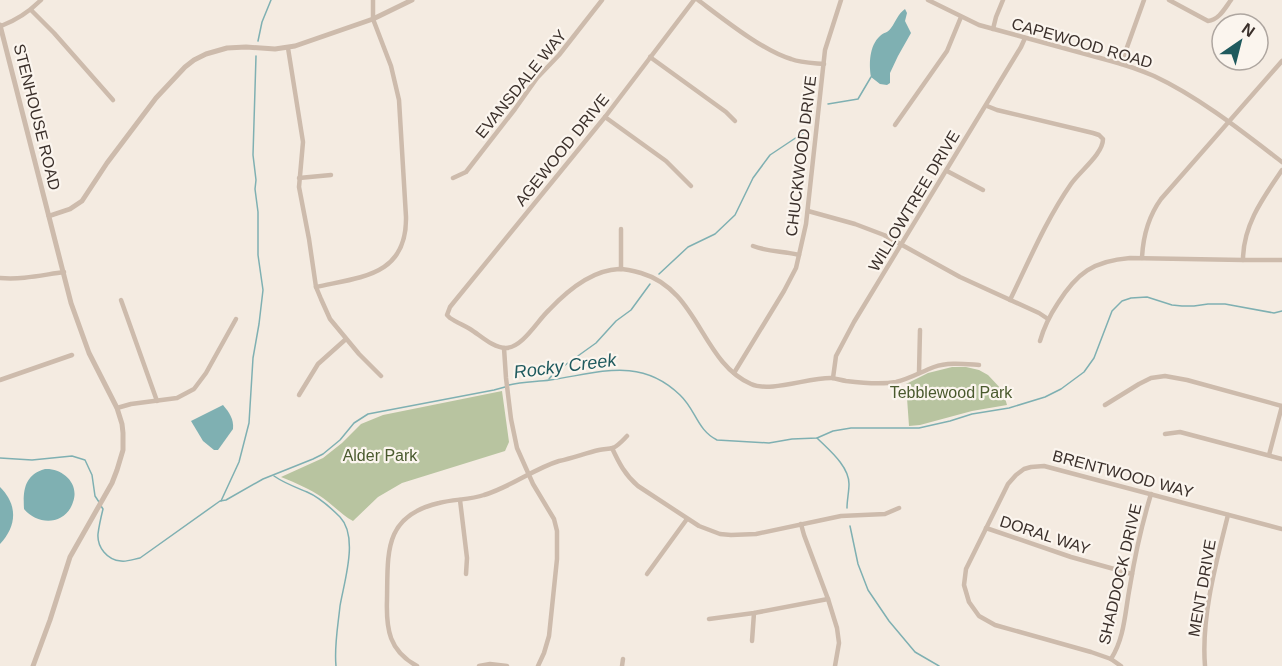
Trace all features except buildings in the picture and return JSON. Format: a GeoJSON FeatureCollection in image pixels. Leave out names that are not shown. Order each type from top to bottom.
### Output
{"type":"FeatureCollection","features":[{"type":"Feature","properties":{"kind":"street"},"geometry":{"type":"LineString","coordinates":[[0,26],[18,19],[41,0]]}},
{"type":"Feature","properties":{"kind":"street"},"geometry":{"type":"LineString","coordinates":[[316,287],[376,272],[394,258],[404,240],[406,217],[399,100],[392,66],[373,19],[373,0]]}},
{"type":"Feature","properties":{"kind":"street"},"geometry":{"type":"LineString","coordinates":[[49,216],[70,209],[82,201],[152,103],[194,60],[234,47],[288,48],[373,19],[412,0]]}},
{"type":"Feature","properties":{"kind":"street","name":"EVANSDALE WAY"},"geometry":{"type":"LineString","coordinates":[[453,178],[466,172],[537,78],[559,55],[602,0]]}},
{"type":"Feature","properties":{"kind":"street"},"geometry":{"type":"LineString","coordinates":[[696,0],[754,40],[784,57],[824,64]]}},
{"type":"Feature","properties":{"kind":"street","name":"AGEWOOD DRIVE"},"geometry":{"type":"LineString","coordinates":[[504,348],[489,342],[450,318],[447,315],[450,307],[605,117],[696,0]]}},
{"type":"Feature","properties":{"kind":"street","name":"CHUCKWOOD DRIVE"},"geometry":{"type":"LineString","coordinates":[[735,373],[784,291],[799,255],[807,211],[827,44],[841,0]]}},
{"type":"Feature","properties":{"kind":"street","name":"CAPEWOOD ROAD"},"geometry":{"type":"LineString","coordinates":[[928,0],[961,17],[993,29],[1143,71],[1168,83],[1228,122],[1282,162]]}},
{"type":"Feature","properties":{"kind":"street"},"geometry":{"type":"LineString","coordinates":[[993,29],[1003,0]]}},
{"type":"Feature","properties":{"kind":"street"},"geometry":{"type":"LineString","coordinates":[[1121,64],[1144,0]]}},
{"type":"Feature","properties":{"kind":"street"},"geometry":{"type":"LineString","coordinates":[[1169,0],[1212,21],[1231,0]]}},
{"type":"Feature","properties":{"kind":"street"},"geometry":{"type":"LineString","coordinates":[[31,10],[113,100]]}},
{"type":"Feature","properties":{"kind":"street"},"geometry":{"type":"LineString","coordinates":[[895,124],[947,51],[961,17]]}},
{"type":"Feature","properties":{"kind":"street","name":"STENHOUSE ROAD"},"geometry":{"type":"LineString","coordinates":[[0,26],[71,303],[88,353],[117,408],[122,424],[123,450],[117,470],[69,557],[33,666]]}},
{"type":"Feature","properties":{"kind":"street","name":"WILLOWTREE DRIVE"},"geometry":{"type":"LineString","coordinates":[[833,378],[839,348],[987,106],[1025,38]]}},
{"type":"Feature","properties":{"kind":"street"},"geometry":{"type":"LineString","coordinates":[[288,48],[303,145],[299,187],[316,287],[330,318],[346,339],[381,376]]}},
{"type":"Feature","properties":{"kind":"street"},"geometry":{"type":"LineString","coordinates":[[650,57],[735,121]]}},
{"type":"Feature","properties":{"kind":"street"},"geometry":{"type":"LineString","coordinates":[[1142,258],[1145,232],[1156,205],[1282,61]]}},
{"type":"Feature","properties":{"kind":"street"},"geometry":{"type":"LineString","coordinates":[[987,106],[1086,131],[1099,135],[1103,139],[1101,149],[1071,185],[1052,216],[1010,300]]}},
{"type":"Feature","properties":{"kind":"street"},"geometry":{"type":"LineString","coordinates":[[605,117],[666,161],[691,186]]}},
{"type":"Feature","properties":{"kind":"street"},"geometry":{"type":"LineString","coordinates":[[1243,260],[1244,241],[1249,225],[1282,170]]}},
{"type":"Feature","properties":{"kind":"street"},"geometry":{"type":"LineString","coordinates":[[947,171],[983,190]]}},
{"type":"Feature","properties":{"kind":"street"},"geometry":{"type":"LineString","coordinates":[[299,178],[331,176]]}},
{"type":"Feature","properties":{"kind":"street"},"geometry":{"type":"LineString","coordinates":[[807,211],[862,226],[902,244],[960,278],[1040,313],[1048,319]]}},
{"type":"Feature","properties":{"kind":"street"},"geometry":{"type":"LineString","coordinates":[[621,229],[621,269]]}},
{"type":"Feature","properties":{"kind":"street"},"geometry":{"type":"LineString","coordinates":[[753,246],[799,255]]}},
{"type":"Feature","properties":{"kind":"street"},"geometry":{"type":"LineString","coordinates":[[1040,341],[1048,319],[1072,283],[1087,270],[1102,262],[1142,258],[1282,260]]}},
{"type":"Feature","properties":{"kind":"street"},"geometry":{"type":"LineString","coordinates":[[538,666],[549,636],[558,537],[554,519],[528,474],[514,437],[507,392],[504,348],[520,342],[549,309],[579,285],[600,273],[621,269],[652,277],[673,291],[686,306],[720,357],[735,373],[751,384],[762,386],[833,378],[886,383],[903,381],[946,364],[979,364]]}},
{"type":"Feature","properties":{"kind":"street"},"geometry":{"type":"LineString","coordinates":[[0,278],[33,278],[63,272]]}},
{"type":"Feature","properties":{"kind":"street"},"geometry":{"type":"LineString","coordinates":[[121,300],[157,401]]}},
{"type":"Feature","properties":{"kind":"street"},"geometry":{"type":"LineString","coordinates":[[117,408],[130,404],[177,398],[194,389],[206,373],[236,319]]}},
{"type":"Feature","properties":{"kind":"street"},"geometry":{"type":"LineString","coordinates":[[920,330],[920,373]]}},
{"type":"Feature","properties":{"kind":"street"},"geometry":{"type":"LineString","coordinates":[[299,395],[318,364],[346,339]]}},
{"type":"Feature","properties":{"kind":"street"},"geometry":{"type":"LineString","coordinates":[[0,380],[72,356]]}},
{"type":"Feature","properties":{"kind":"street"},"geometry":{"type":"LineString","coordinates":[[1105,405],[1151,378],[1165,376],[1282,406],[1269,455]]}},
{"type":"Feature","properties":{"kind":"street"},"geometry":{"type":"LineString","coordinates":[[1165,434],[1180,432],[1282,459]]}},
{"type":"Feature","properties":{"kind":"street"},"geometry":{"type":"LineString","coordinates":[[417,666],[396,648],[387,625],[387,570],[391,540],[397,527],[411,514],[427,506],[491,493],[538,468],[612,448],[620,444],[627,436]]}},
{"type":"Feature","properties":{"kind":"street"},"geometry":{"type":"LineString","coordinates":[[612,448],[629,478],[646,493],[687,519],[720,534],[756,534],[841,516],[885,514],[899,508]]}},
{"type":"Feature","properties":{"kind":"street","name":"BRENTWOOD WAY"},"geometry":{"type":"LineString","coordinates":[[1120,666],[1111,659],[1091,652],[994,625],[976,614],[969,602],[964,585],[966,569],[1011,480],[1021,471],[1031,467],[1057,468],[1282,529]]}},
{"type":"Feature","properties":{"kind":"street","name":"SHADDOCK DRIVE"},"geometry":{"type":"LineString","coordinates":[[1111,659],[1122,635],[1132,574],[1151,494]]}},
{"type":"Feature","properties":{"kind":"street"},"geometry":{"type":"LineString","coordinates":[[460,500],[467,558],[466,574]]}},
{"type":"Feature","properties":{"kind":"street","name":"MENT DRIVE"},"geometry":{"type":"LineString","coordinates":[[1205,666],[1204,642],[1209,607],[1228,515]]}},
{"type":"Feature","properties":{"kind":"street"},"geometry":{"type":"LineString","coordinates":[[647,574],[687,519]]}},
{"type":"Feature","properties":{"kind":"street"},"geometry":{"type":"LineString","coordinates":[[801,524],[835,618],[839,637],[835,666]]}},
{"type":"Feature","properties":{"kind":"street","name":"DORAL WAY"},"geometry":{"type":"LineString","coordinates":[[986,528],[1061,554],[1132,574]]}},
{"type":"Feature","properties":{"kind":"street"},"geometry":{"type":"LineString","coordinates":[[709,619],[828,599]]}},
{"type":"Feature","properties":{"kind":"street"},"geometry":{"type":"LineString","coordinates":[[752,641],[754,613]]}},
{"type":"Feature","properties":{"kind":"street"},"geometry":{"type":"LineString","coordinates":[[622,666],[623,659]]}},
{"type":"Feature","properties":{"kind":"street"},"geometry":{"type":"LineString","coordinates":[[479,666],[490,664],[507,666]]}},
{"type":"Feature","properties":{"kind":"green space","name":"Tebblewood Park"},"geometry":{"type":"Polygon","coordinates":[[[952,367],[966,367],[988,375],[1003,391],[1007,405],[909,426],[906,384],[928,373],[952,367]]]}},
{"type":"Feature","properties":{"kind":"green space","name":"Alder Park"},"geometry":{"type":"Polygon","coordinates":[[[502,391],[509,442],[505,451],[402,483],[378,497],[353,521],[318,495],[281,477],[323,458],[361,424],[383,415],[502,391]]]}},
{"type":"Feature","properties":{"kind":"water"},"geometry":{"type":"Polygon","coordinates":[[[905,9],[907,13],[905,21],[911,33],[890,73],[890,83],[880,84],[871,77],[872,50],[876,40],[890,30],[905,9]]]}},
{"type":"Feature","properties":{"kind":"water"},"geometry":{"type":"Polygon","coordinates":[[[223,405],[231,416],[233,429],[218,450],[214,450],[203,441],[191,421],[223,405]]]}},
{"type":"Feature","properties":{"kind":"water"},"geometry":{"type":"Polygon","coordinates":[[[45,469],[58,471],[68,478],[75,495],[69,510],[58,519],[51,521],[30,515],[24,509],[26,484],[33,475],[45,469]]]}},
{"type":"Feature","properties":{"kind":"water"},"geometry":{"type":"Polygon","coordinates":[[[0,487],[10,501],[13,516],[10,530],[0,544],[0,487]]]}},
{"type":"Feature","properties":{"kind":"waterway"},"geometry":{"type":"LineString","coordinates":[[258,41],[262,22],[271,0]]}},
{"type":"Feature","properties":{"kind":"waterway"},"geometry":{"type":"LineString","coordinates":[[221,501],[239,462],[249,423],[253,358],[263,290],[258,255],[258,212],[253,155],[256,56]]}},
{"type":"Feature","properties":{"kind":"waterway"},"geometry":{"type":"LineString","coordinates":[[828,104],[858,99],[871,77]]}},
{"type":"Feature","properties":{"kind":"waterway"},"geometry":{"type":"LineString","coordinates":[[659,274],[688,247],[715,234],[735,215],[753,178],[770,155],[806,131]]}},
{"type":"Feature","properties":{"kind":"waterway"},"geometry":{"type":"LineString","coordinates":[[549,379],[596,343],[616,321],[631,310],[650,284]]}},
{"type":"Feature","properties":{"kind":"waterway","name":"Rocky Creek"},"geometry":{"type":"LineString","coordinates":[[509,385],[602,371],[634,371],[650,375],[680,395],[705,431],[717,440],[769,443],[817,438],[833,431],[851,428],[919,428],[972,414],[1009,408],[1045,397],[1061,389],[1084,372],[1094,358],[1112,311],[1122,301],[1131,298],[1147,297],[1182,306],[1225,304],[1274,313],[1282,311]]}},
{"type":"Feature","properties":{"kind":"waterway","name":"Rocky Creek"},"geometry":{"type":"LineString","coordinates":[[101,506],[103,509],[98,539],[104,552],[111,558],[121,561],[140,558],[220,501],[226,500],[263,479],[323,454],[340,440],[354,423],[368,414],[505,387]]}},
{"type":"Feature","properties":{"kind":"waterway"},"geometry":{"type":"LineString","coordinates":[[817,438],[846,471],[849,484],[847,508]]}},
{"type":"Feature","properties":{"kind":"waterway","name":"Rocky Creek"},"geometry":{"type":"LineString","coordinates":[[0,458],[32,460],[72,456],[85,460],[92,475],[95,496],[99,502]]}},
{"type":"Feature","properties":{"kind":"waterway"},"geometry":{"type":"LineString","coordinates":[[274,476],[311,494],[329,506],[346,526],[349,536],[349,560],[340,606],[336,666]]}},
{"type":"Feature","properties":{"kind":"waterway"},"geometry":{"type":"LineString","coordinates":[[850,526],[858,564],[868,590],[889,621],[915,652],[939,666]]}}]}
